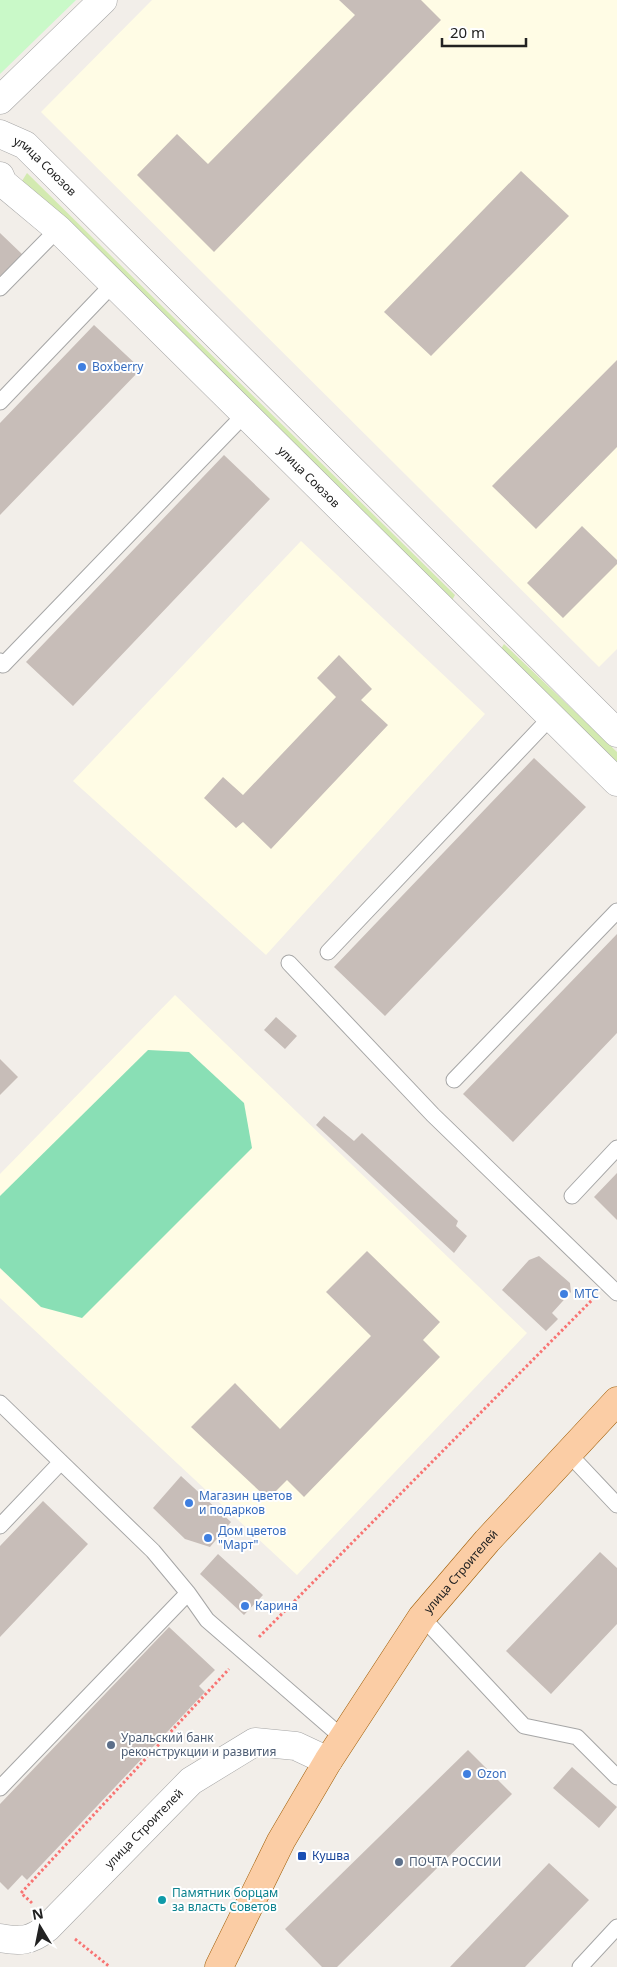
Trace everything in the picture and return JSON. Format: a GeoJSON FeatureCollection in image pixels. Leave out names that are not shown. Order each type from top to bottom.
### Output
{"type":"FeatureCollection","features":[{"type":"Feature","properties":{"kind":"main road","name":"улица Строителей"},"geometry":{"type":"LineString","coordinates":[[219,1967],[281,1840],[328,1761],[422,1617],[487,1541],[617,1401]]}},
{"type":"Feature","properties":{"kind":"street"},"geometry":{"type":"LineString","coordinates":[[0,100],[102,0]]}},
{"type":"Feature","properties":{"kind":"street","name":"улица Союзов"},"geometry":{"type":"LineString","coordinates":[[0,134],[25,145],[617,733]]}},
{"type":"Feature","properties":{"kind":"street","name":"улица Союзов"},"geometry":{"type":"LineString","coordinates":[[0,176],[3,183],[58,229],[617,782]]}},
{"type":"Feature","properties":{"kind":"street"},"geometry":{"type":"LineString","coordinates":[[458,626],[482,600]]}},
{"type":"Feature","properties":{"kind":"street","name":"улица Строителей"},"geometry":{"type":"LineString","coordinates":[[0,1938],[16,1941],[36,1937],[191,1781],[255,1742],[296,1746],[328,1761]]}},
{"type":"Feature","properties":{"kind":"lane"},"geometry":{"type":"LineString","coordinates":[[0,288],[58,229]]}},
{"type":"Feature","properties":{"kind":"lane"},"geometry":{"type":"LineString","coordinates":[[0,402],[113,284]]}},
{"type":"Feature","properties":{"kind":"lane"},"geometry":{"type":"LineString","coordinates":[[0,661],[4,665],[244,414]]}},
{"type":"Feature","properties":{"kind":"lane"},"geometry":{"type":"LineString","coordinates":[[328,952],[551,717]]}},
{"type":"Feature","properties":{"kind":"lane"},"geometry":{"type":"LineString","coordinates":[[454,1080],[617,911]]}},
{"type":"Feature","properties":{"kind":"lane"},"geometry":{"type":"LineString","coordinates":[[289,963],[433,1115],[612,1288]]}},
{"type":"Feature","properties":{"kind":"lane"},"geometry":{"type":"LineString","coordinates":[[572,1196],[617,1148]]}},
{"type":"Feature","properties":{"kind":"lane"},"geometry":{"type":"LineString","coordinates":[[0,1403],[153,1552],[188,1593],[207,1620],[343,1738]]}},
{"type":"Feature","properties":{"kind":"lane"},"geometry":{"type":"LineString","coordinates":[[568,1453],[617,1505]]}},
{"type":"Feature","properties":{"kind":"lane"},"geometry":{"type":"LineString","coordinates":[[0,1526],[61,1462]]}},
{"type":"Feature","properties":{"kind":"lane"},"geometry":{"type":"LineString","coordinates":[[0,1788],[188,1593]]}},
{"type":"Feature","properties":{"kind":"lane"},"geometry":{"type":"LineString","coordinates":[[422,1617],[524,1726],[577,1737],[617,1777]]}},
{"type":"Feature","properties":{"kind":"lane"},"geometry":{"type":"LineString","coordinates":[[580,1967],[617,1927]]}},
{"type":"Feature","properties":{"kind":"path"},"geometry":{"type":"LineString","coordinates":[[21,1892],[244,1653],[612,1288]]}},
{"type":"Feature","properties":{"kind":"shaded area"},"geometry":{"type":"Polygon","coordinates":[[[152,0],[617,0],[617,649],[599,667],[41,112],[152,0]]]}},
{"type":"Feature","properties":{"kind":"shaded area"},"geometry":{"type":"Polygon","coordinates":[[[301,541],[485,714],[266,955],[73,781],[301,541]]]}},
{"type":"Feature","properties":{"kind":"shaded area"},"geometry":{"type":"Polygon","coordinates":[[[175,995],[527,1333],[297,1575],[0,1298],[0,1174],[175,995]]]}},
{"type":"Feature","properties":{"kind":"green space"},"geometry":{"type":"Polygon","coordinates":[[[0,0],[76,0],[0,74],[0,0]]]}},
{"type":"Feature","properties":{"kind":"green space"},"geometry":{"type":"Polygon","coordinates":[[[27,173],[455,595],[450,604],[22,181],[27,173]]]}},
{"type":"Feature","properties":{"kind":"green space"},"geometry":{"type":"Polygon","coordinates":[[[504,644],[617,752],[617,766],[499,652],[504,644]]]}},
{"type":"Feature","properties":{"kind":"green space"},"geometry":{"type":"Polygon","coordinates":[[[148,1050],[189,1052],[244,1103],[252,1148],[82,1318],[41,1307],[0,1268],[0,1196],[148,1050]]]}},
{"type":"Feature","properties":{"kind":"building"},"geometry":{"type":"Polygon","coordinates":[[[339,0],[421,0],[441,20],[214,252],[137,175],[177,134],[208,164],[355,15],[339,0]]]}},
{"type":"Feature","properties":{"kind":"building"},"geometry":{"type":"Polygon","coordinates":[[[521,171],[569,216],[431,356],[384,312],[521,171]]]}},
{"type":"Feature","properties":{"kind":"building"},"geometry":{"type":"Polygon","coordinates":[[[0,233],[23,255],[0,278],[0,233]]]}},
{"type":"Feature","properties":{"kind":"building"},"geometry":{"type":"Polygon","coordinates":[[[94,325],[141,369],[0,515],[0,423],[94,325]]]}},
{"type":"Feature","properties":{"kind":"building"},"geometry":{"type":"Polygon","coordinates":[[[617,360],[617,447],[536,529],[492,486],[617,360]]]}},
{"type":"Feature","properties":{"kind":"building"},"geometry":{"type":"Polygon","coordinates":[[[224,455],[270,499],[73,706],[26,662],[224,455]]]}},
{"type":"Feature","properties":{"kind":"building"},"geometry":{"type":"Polygon","coordinates":[[[582,526],[617,560],[617,564],[563,618],[527,583],[582,526]]]}},
{"type":"Feature","properties":{"kind":"building"},"geometry":{"type":"Polygon","coordinates":[[[339,655],[372,689],[361,700],[388,725],[271,849],[243,822],[236,828],[204,798],[223,777],[243,795],[336,697],[317,678],[339,655]]]}},
{"type":"Feature","properties":{"kind":"building"},"geometry":{"type":"Polygon","coordinates":[[[534,758],[586,807],[385,1016],[334,967],[534,758]]]}},
{"type":"Feature","properties":{"kind":"building"},"geometry":{"type":"Polygon","coordinates":[[[617,934],[617,1033],[513,1142],[463,1094],[617,934]]]}},
{"type":"Feature","properties":{"kind":"building"},"geometry":{"type":"Polygon","coordinates":[[[276,1017],[297,1036],[285,1049],[264,1030],[276,1017]]]}},
{"type":"Feature","properties":{"kind":"building"},"geometry":{"type":"Polygon","coordinates":[[[0,1059],[18,1077],[0,1095],[0,1059]]]}},
{"type":"Feature","properties":{"kind":"building"},"geometry":{"type":"Polygon","coordinates":[[[324,1116],[354,1141],[362,1133],[458,1221],[456,1226],[467,1236],[454,1253],[316,1125],[324,1116]]]}},
{"type":"Feature","properties":{"kind":"building"},"geometry":{"type":"Polygon","coordinates":[[[617,1173],[617,1220],[594,1197],[617,1173]]]}},
{"type":"Feature","properties":{"kind":"building"},"geometry":{"type":"Polygon","coordinates":[[[367,1251],[440,1322],[423,1340],[440,1357],[304,1497],[287,1480],[268,1499],[191,1427],[235,1383],[280,1429],[371,1336],[326,1292],[367,1251]]]}},
{"type":"Feature","properties":{"kind":"building"},"geometry":{"type":"Polygon","coordinates":[[[539,1256],[570,1283],[571,1292],[552,1313],[558,1319],[546,1331],[502,1290],[529,1260],[539,1256]]]}},
{"type":"Feature","properties":{"kind":"building"},"geometry":{"type":"Polygon","coordinates":[[[181,1476],[231,1522],[210,1547],[185,1539],[153,1508],[181,1476]]]}},
{"type":"Feature","properties":{"kind":"building"},"geometry":{"type":"Polygon","coordinates":[[[43,1501],[88,1544],[0,1637],[0,1546],[43,1501]]]}},
{"type":"Feature","properties":{"kind":"building"},"geometry":{"type":"Polygon","coordinates":[[[600,1552],[617,1568],[617,1624],[551,1694],[506,1651],[600,1552]]]}},
{"type":"Feature","properties":{"kind":"building"},"geometry":{"type":"Polygon","coordinates":[[[218,1554],[263,1595],[244,1615],[200,1574],[218,1554]]]}},
{"type":"Feature","properties":{"kind":"building"},"geometry":{"type":"Polygon","coordinates":[[[169,1627],[215,1670],[199,1686],[205,1692],[27,1880],[22,1875],[8,1890],[0,1882],[0,1804],[169,1627]]]}},
{"type":"Feature","properties":{"kind":"building","name":"ПОЧТА РОССИИ"},"geometry":{"type":"Polygon","coordinates":[[[468,1750],[512,1794],[337,1967],[322,1967],[285,1929],[468,1750]]]}},
{"type":"Feature","properties":{"kind":"building"},"geometry":{"type":"Polygon","coordinates":[[[572,1767],[617,1807],[599,1828],[553,1788],[572,1767]]]}},
{"type":"Feature","properties":{"kind":"building"},"geometry":{"type":"Polygon","coordinates":[[[549,1863],[589,1900],[525,1967],[450,1967],[549,1863]]]}},
{"type":"Feature","properties":{"kind":"place","name":"Boxberry"},"geometry":{"type":"Point","coordinates":[82,367]}},
{"type":"Feature","properties":{"kind":"place","name":"МТС"},"geometry":{"type":"Point","coordinates":[564,1294]}},
{"type":"Feature","properties":{"kind":"place","name":"Магазин цветов и подарков"},"geometry":{"type":"Point","coordinates":[189,1503]}},
{"type":"Feature","properties":{"kind":"place","name":"Дом цветов \"Март\""},"geometry":{"type":"Point","coordinates":[208,1538]}},
{"type":"Feature","properties":{"kind":"place","name":"Карина"},"geometry":{"type":"Point","coordinates":[245,1606]}},
{"type":"Feature","properties":{"kind":"place","name":"Уральский банк реконструкции и развития"},"geometry":{"type":"Point","coordinates":[111,1745]}},
{"type":"Feature","properties":{"kind":"place","name":"Ozon"},"geometry":{"type":"Point","coordinates":[467,1774]}},
{"type":"Feature","properties":{"kind":"place","name":"Кушва"},"geometry":{"type":"Point","coordinates":[302,1856]}},
{"type":"Feature","properties":{"kind":"place","name":"ПОЧТА РОССИИ"},"geometry":{"type":"Point","coordinates":[399,1862]}},
{"type":"Feature","properties":{"kind":"place","name":"Памятник борцам за власть Советов"},"geometry":{"type":"Point","coordinates":[162,1900]}}]}
